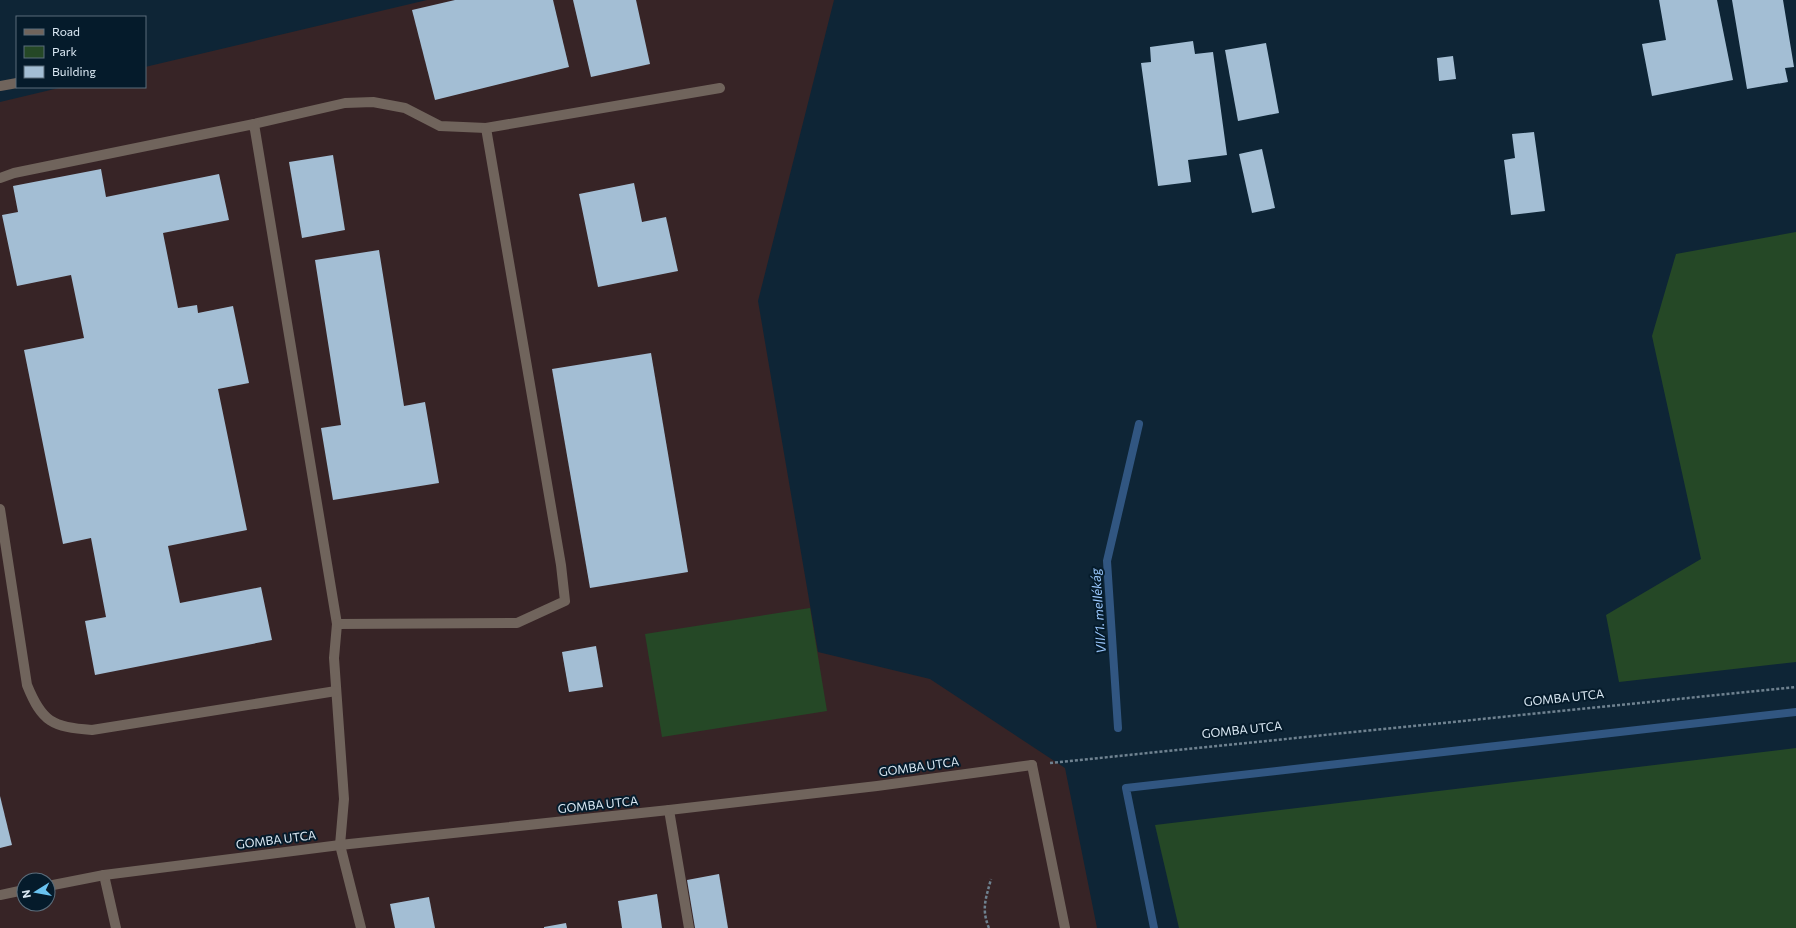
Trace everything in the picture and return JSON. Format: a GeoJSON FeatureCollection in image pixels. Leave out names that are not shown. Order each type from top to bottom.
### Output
{"type":"FeatureCollection","features":[{"type":"Feature","properties":{"kind":"street"},"geometry":{"type":"LineString","coordinates":[[0,86],[16,82]]}},
{"type":"Feature","properties":{"kind":"street"},"geometry":{"type":"LineString","coordinates":[[0,178],[14,173],[254,124],[345,103],[373,102],[405,108],[440,126],[486,128],[720,88]]}},
{"type":"Feature","properties":{"kind":"street"},"geometry":{"type":"LineString","coordinates":[[254,124],[337,624],[334,658],[344,799],[340,845],[361,928]]}},
{"type":"Feature","properties":{"kind":"street"},"geometry":{"type":"LineString","coordinates":[[337,624],[517,623],[565,601],[561,565],[486,128]]}},
{"type":"Feature","properties":{"kind":"street"},"geometry":{"type":"LineString","coordinates":[[0,509],[27,685],[35,705],[50,721],[67,728],[92,730],[336,691]]}},
{"type":"Feature","properties":{"kind":"street"},"geometry":{"type":"LineString","coordinates":[[1032,765],[1065,928]]}},
{"type":"Feature","properties":{"kind":"street","name":"GOMBA UTCA"},"geometry":{"type":"LineString","coordinates":[[56,884],[104,875],[340,845],[877,786],[1032,765]]}},
{"type":"Feature","properties":{"kind":"street"},"geometry":{"type":"LineString","coordinates":[[669,810],[689,928]]}},
{"type":"Feature","properties":{"kind":"street"},"geometry":{"type":"LineString","coordinates":[[104,875],[116,928]]}},
{"type":"Feature","properties":{"kind":"street"},"geometry":{"type":"LineString","coordinates":[[0,895],[16,892]]}},
{"type":"Feature","properties":{"kind":"path","name":"GOMBA UTCA"},"geometry":{"type":"LineString","coordinates":[[1032,765],[1796,687]]}},
{"type":"Feature","properties":{"kind":"path"},"geometry":{"type":"LineString","coordinates":[[989,928],[984,916],[985,901],[991,879]]}},
{"type":"Feature","properties":{"kind":"shaded area"},"geometry":{"type":"Polygon","coordinates":[[[427,0],[834,0],[758,301],[818,652],[930,679],[1065,768],[1097,928],[0,928],[0,102],[59,88],[146,88],[146,67],[427,0]]]}},
{"type":"Feature","properties":{"kind":"green space"},"geometry":{"type":"Polygon","coordinates":[[[1796,232],[1796,662],[1619,682],[1606,615],[1701,559],[1652,336],[1676,254],[1796,232]]]}},
{"type":"Feature","properties":{"kind":"green space"},"geometry":{"type":"Polygon","coordinates":[[[810,608],[827,711],[662,737],[645,634],[810,608]]]}},
{"type":"Feature","properties":{"kind":"green space"},"geometry":{"type":"Polygon","coordinates":[[[1796,748],[1796,928],[1179,928],[1155,825],[1796,748]]]}},
{"type":"Feature","properties":{"kind":"building"},"geometry":{"type":"Polygon","coordinates":[[[455,0],[553,0],[569,67],[435,100],[412,10],[455,0]]]}},
{"type":"Feature","properties":{"kind":"building"},"geometry":{"type":"Polygon","coordinates":[[[573,0],[636,0],[650,64],[591,77],[573,0]]]}},
{"type":"Feature","properties":{"kind":"building"},"geometry":{"type":"Polygon","coordinates":[[[1659,0],[1717,0],[1733,80],[1652,96],[1642,44],[1666,40],[1659,0]]]}},
{"type":"Feature","properties":{"kind":"building"},"geometry":{"type":"Polygon","coordinates":[[[1732,0],[1783,0],[1794,67],[1785,68],[1788,82],[1747,89],[1732,0]]]}},
{"type":"Feature","properties":{"kind":"building"},"geometry":{"type":"Polygon","coordinates":[[[1193,41],[1195,54],[1213,52],[1227,155],[1188,160],[1191,182],[1158,186],[1141,63],[1151,62],[1150,47],[1193,41]]]}},
{"type":"Feature","properties":{"kind":"building"},"geometry":{"type":"Polygon","coordinates":[[[1266,43],[1279,113],[1238,121],[1225,50],[1266,43]]]}},
{"type":"Feature","properties":{"kind":"building"},"geometry":{"type":"Polygon","coordinates":[[[1453,56],[1456,79],[1439,81],[1437,58],[1453,56]]]}},
{"type":"Feature","properties":{"kind":"building"},"geometry":{"type":"Polygon","coordinates":[[[1534,132],[1545,211],[1511,215],[1504,160],[1515,158],[1512,134],[1534,132]]]}},
{"type":"Feature","properties":{"kind":"building"},"geometry":{"type":"Polygon","coordinates":[[[1262,149],[1275,208],[1252,213],[1239,154],[1262,149]]]}},
{"type":"Feature","properties":{"kind":"building"},"geometry":{"type":"Polygon","coordinates":[[[333,155],[345,230],[302,238],[289,162],[333,155]]]}},
{"type":"Feature","properties":{"kind":"building"},"geometry":{"type":"Polygon","coordinates":[[[101,169],[106,197],[219,174],[229,220],[163,233],[178,308],[197,305],[198,313],[233,306],[249,383],[218,389],[247,530],[168,546],[180,603],[261,587],[272,640],[95,675],[85,621],[106,617],[91,538],[63,544],[24,350],[84,338],[71,275],[17,286],[2,215],[18,212],[13,186],[101,169]]]}},
{"type":"Feature","properties":{"kind":"building"},"geometry":{"type":"Polygon","coordinates":[[[634,183],[642,222],[666,217],[678,271],[598,287],[579,194],[634,183]]]}},
{"type":"Feature","properties":{"kind":"building"},"geometry":{"type":"Polygon","coordinates":[[[379,250],[404,406],[425,402],[439,483],[333,500],[321,428],[341,425],[315,260],[379,250]]]}},
{"type":"Feature","properties":{"kind":"building"},"geometry":{"type":"Polygon","coordinates":[[[651,353],[688,572],[590,588],[552,369],[651,353]]]}},
{"type":"Feature","properties":{"kind":"building"},"geometry":{"type":"Polygon","coordinates":[[[596,646],[603,687],[569,692],[562,652],[596,646]]]}},
{"type":"Feature","properties":{"kind":"building"},"geometry":{"type":"Polygon","coordinates":[[[0,796],[12,845],[0,848],[0,796]]]}},
{"type":"Feature","properties":{"kind":"building"},"geometry":{"type":"Polygon","coordinates":[[[719,874],[728,928],[695,928],[687,880],[719,874]]]}},
{"type":"Feature","properties":{"kind":"building"},"geometry":{"type":"Polygon","coordinates":[[[657,894],[662,928],[622,928],[618,901],[657,894]]]}},
{"type":"Feature","properties":{"kind":"building"},"geometry":{"type":"Polygon","coordinates":[[[429,897],[435,928],[395,928],[390,904],[429,897]]]}},
{"type":"Feature","properties":{"kind":"building"},"geometry":{"type":"Polygon","coordinates":[[[566,923],[567,928],[544,928],[544,927],[566,923]]]}},
{"type":"Feature","properties":{"kind":"waterway","name":"VII/1. mellékág"},"geometry":{"type":"LineString","coordinates":[[1118,728],[1107,561],[1139,424]]}},
{"type":"Feature","properties":{"kind":"waterway"},"geometry":{"type":"LineString","coordinates":[[1154,928],[1126,788],[1796,712]]}}]}
